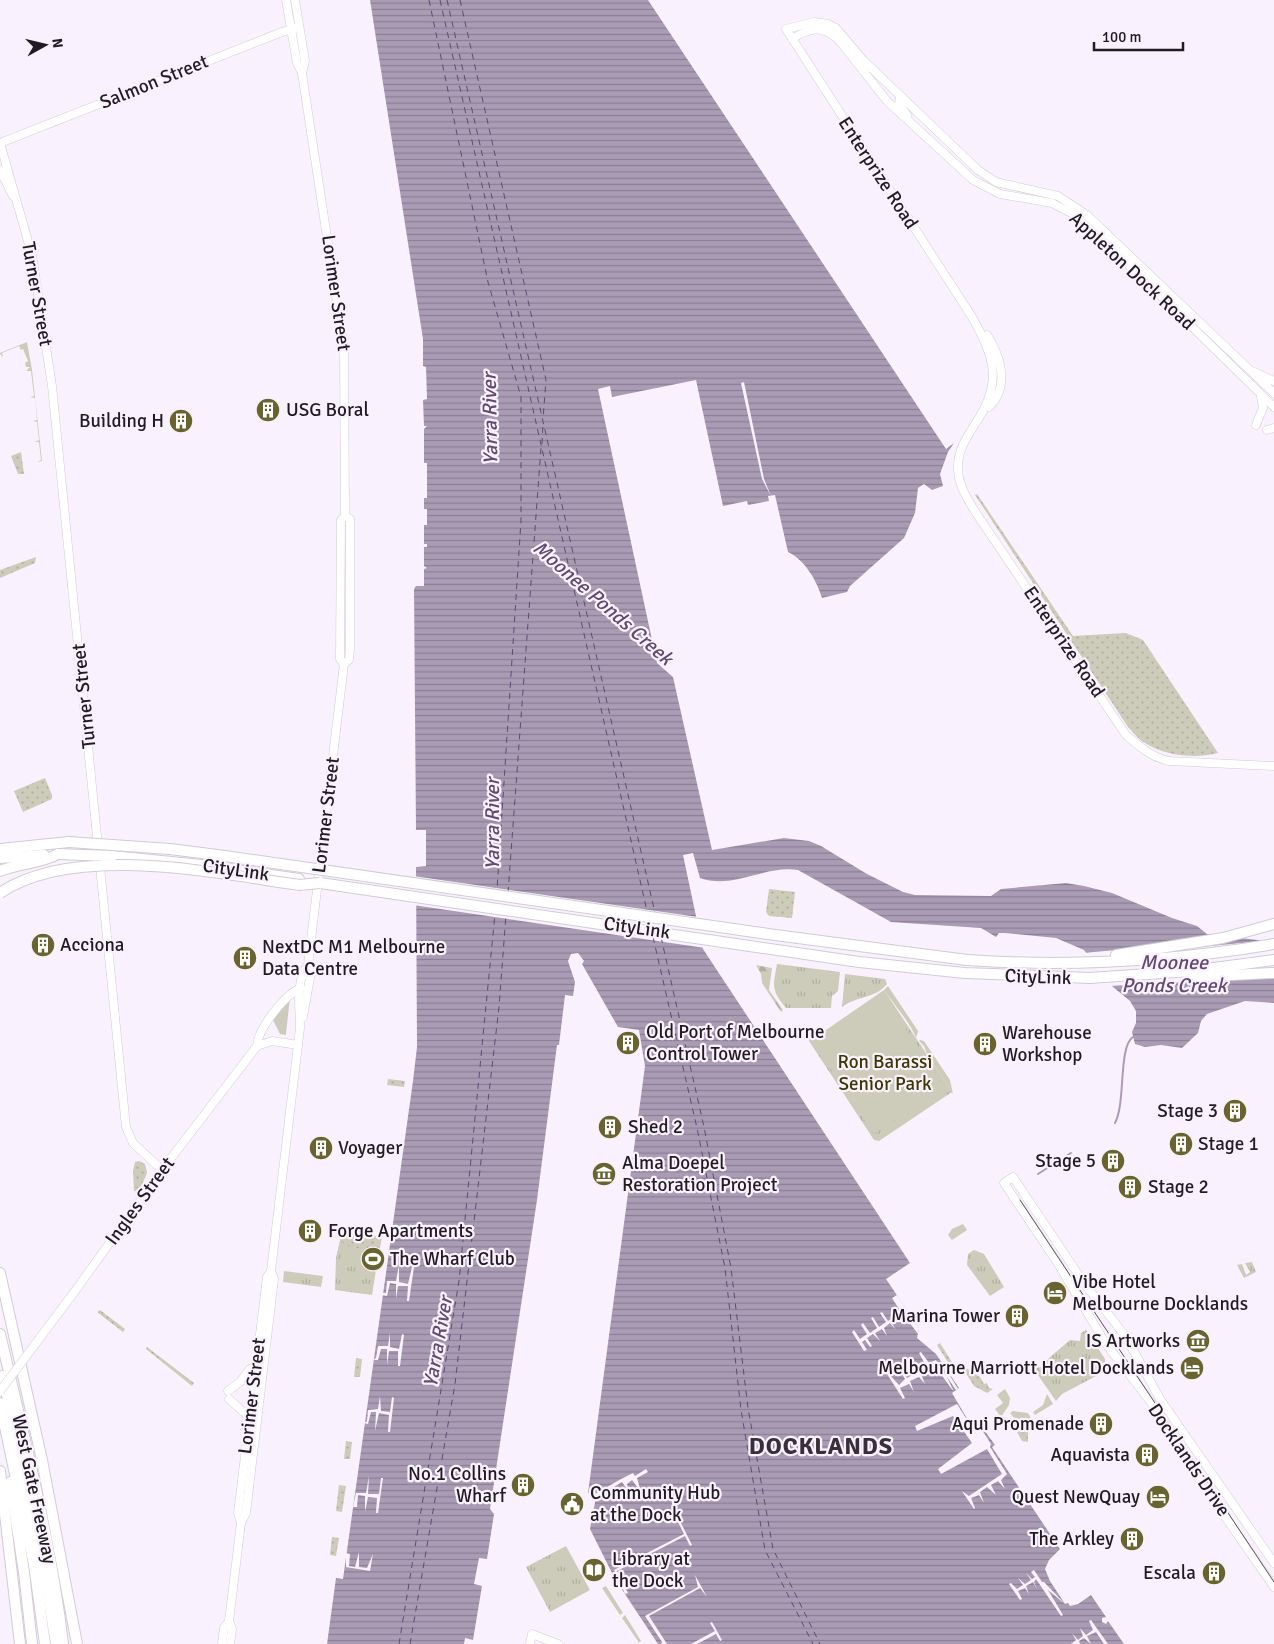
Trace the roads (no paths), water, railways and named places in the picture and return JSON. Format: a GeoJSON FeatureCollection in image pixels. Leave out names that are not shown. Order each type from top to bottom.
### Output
{"type":"FeatureCollection","features":[{"type":"Feature","properties":{"kind":"highway","name":"CityLink"},"geometry":{"type":"LineString","coordinates":[[0,848],[69,842],[164,848],[861,947],[976,960],[1063,962],[1143,960],[1233,951],[1274,944]]}},
{"type":"Feature","properties":{"kind":"highway","name":"CityLink"},"geometry":{"type":"LineString","coordinates":[[0,858],[58,854],[112,856],[190,863],[916,969],[1010,976],[1090,978],[1191,971],[1274,960]]}},
{"type":"Feature","properties":{"kind":"highway"},"geometry":{"type":"LineString","coordinates":[[0,871],[24,864],[45,861],[58,854]]}},
{"type":"Feature","properties":{"kind":"highway"},"geometry":{"type":"LineString","coordinates":[[0,893],[24,880],[42,874],[99,866],[172,868],[299,885],[320,883]]}},
{"type":"Feature","properties":{"kind":"highway"},"geometry":{"type":"LineString","coordinates":[[1063,962],[1213,940],[1245,934],[1274,924]]}},
{"type":"Feature","properties":{"kind":"highway"},"geometry":{"type":"LineString","coordinates":[[1090,978],[1153,979],[1274,973]]}},
{"type":"Feature","properties":{"kind":"highway"},"geometry":{"type":"LineString","coordinates":[[0,1273],[42,1460],[76,1644]]}},
{"type":"Feature","properties":{"kind":"highway"},"geometry":{"type":"LineString","coordinates":[[0,1300],[33,1444],[63,1589],[71,1644]]}},
{"type":"Feature","properties":{"kind":"highway","name":"West Gate Freeway"},"geometry":{"type":"LineString","coordinates":[[0,1334],[29,1460],[64,1644]]}},
{"type":"Feature","properties":{"kind":"highway"},"geometry":{"type":"LineString","coordinates":[[0,1365],[42,1559],[56,1644]]}},
{"type":"Feature","properties":{"kind":"highway","name":"West Gate Freeway"},"geometry":{"type":"LineString","coordinates":[[0,1403],[34,1565],[45,1644]]}},
{"type":"Feature","properties":{"kind":"highway"},"geometry":{"type":"LineString","coordinates":[[0,1430],[24,1572],[32,1644]]}},
{"type":"Feature","properties":{"kind":"highway"},"geometry":{"type":"LineString","coordinates":[[0,1470],[20,1644]]}},
{"type":"Feature","properties":{"kind":"highway"},"geometry":{"type":"LineString","coordinates":[[7,1523],[15,1561],[24,1644]]}},
{"type":"Feature","properties":{"kind":"street","name":"Lorimer Street"},"geometry":{"type":"LineString","coordinates":[[286,0],[295,28]]}},
{"type":"Feature","properties":{"kind":"street","name":"Lorimer Street"},"geometry":{"type":"LineString","coordinates":[[222,1644],[224,1628],[229,1622],[241,1523],[246,1513],[274,1279],[271,1272],[300,1028],[311,972],[308,965],[344,664],[349,660],[351,623],[350,519],[345,516],[344,349],[302,73],[297,63],[295,0]]}},
{"type":"Feature","properties":{"kind":"street","name":"Appleton Dock Road"},"geometry":{"type":"LineString","coordinates":[[786,29],[814,22],[832,26],[900,96],[990,179],[1058,196],[1087,215],[1274,393]]}},
{"type":"Feature","properties":{"kind":"street","name":"Salmon Street"},"geometry":{"type":"LineString","coordinates":[[0,144],[295,28]]}},
{"type":"Feature","properties":{"kind":"street","name":"Enterprize Road"},"geometry":{"type":"LineString","coordinates":[[786,29],[972,317],[992,356],[994,370],[992,385],[984,412],[959,452],[958,467],[963,488],[980,519],[1126,734],[1155,758],[1169,761],[1274,766]]}},
{"type":"Feature","properties":{"kind":"street","name":"Appleton Dock Road"},"geometry":{"type":"LineString","coordinates":[[792,38],[813,29],[820,29],[833,34],[887,102],[943,153],[985,187],[1000,194],[1052,203],[1075,215],[1274,407]]}},
{"type":"Feature","properties":{"kind":"street"},"geometry":{"type":"LineString","coordinates":[[900,96],[898,100],[901,109],[943,153]]}},
{"type":"Feature","properties":{"kind":"street","name":"Turner Street"},"geometry":{"type":"LineString","coordinates":[[0,144],[34,265],[52,386],[126,1127],[133,1143],[162,1170]]}},
{"type":"Feature","properties":{"kind":"street","name":"Turner Street"},"geometry":{"type":"LineString","coordinates":[[0,170],[19,211]]}},
{"type":"Feature","properties":{"kind":"street"},"geometry":{"type":"LineString","coordinates":[[1244,366],[1274,380]]}},
{"type":"Feature","properties":{"kind":"street"},"geometry":{"type":"LineString","coordinates":[[1256,425],[1262,408],[1259,393]]}},
{"type":"Feature","properties":{"kind":"street","name":"Lorimer Street"},"geometry":{"type":"LineString","coordinates":[[300,1028],[303,970],[308,965]]}},
{"type":"Feature","properties":{"kind":"street","name":"Ingles Street"},"geometry":{"type":"LineString","coordinates":[[0,1391],[162,1170],[257,1046],[257,1037],[261,1030],[281,1004],[294,991],[301,988]]}},
{"type":"Feature","properties":{"kind":"street"},"geometry":{"type":"LineString","coordinates":[[257,1046],[272,1041],[298,1045]]}},
{"type":"Feature","properties":{"kind":"street","name":"Docklands Drive"},"geometry":{"type":"LineString","coordinates":[[1274,1563],[1168,1410],[1128,1340],[1074,1267],[1015,1179],[1006,1185],[1062,1270],[1106,1344],[1159,1416],[1207,1491],[1274,1587]]}},
{"type":"Feature","properties":{"kind":"street"},"geometry":{"type":"LineString","coordinates":[[1062,1270],[1074,1267]]}},
{"type":"Feature","properties":{"kind":"street","name":"Lorimer Street"},"geometry":{"type":"LineString","coordinates":[[241,1523],[238,1513],[249,1417],[267,1277],[271,1272]]}},
{"type":"Feature","properties":{"kind":"street"},"geometry":{"type":"LineString","coordinates":[[249,1417],[229,1395],[250,1368],[256,1365]]}},
{"type":"Feature","properties":{"kind":"street"},"geometry":{"type":"LineString","coordinates":[[1159,1416],[1168,1410]]}},
{"type":"Feature","properties":{"kind":"street","name":"Lorimer Street"},"geometry":{"type":"LineString","coordinates":[[229,1622],[232,1628],[230,1644]]}},
{"type":"Feature","properties":{"kind":"street"},"geometry":{"type":"LineString","coordinates":[[530,1644],[532,1634],[541,1640],[558,1644]]}},
{"type":"Feature","properties":{"kind":"water"},"geometry":{"type":"Polygon","coordinates":[[[370,0],[648,0],[946,449],[954,443],[948,452],[940,474],[943,486],[932,490],[924,484],[918,488],[915,513],[904,538],[850,586],[847,592],[822,598],[817,585],[805,566],[788,552],[775,495],[768,496],[769,501],[748,505],[747,501],[723,506],[696,380],[612,397],[610,386],[598,389],[657,663],[673,677],[712,850],[784,838],[809,841],[821,846],[867,874],[903,892],[915,895],[991,896],[1001,889],[1066,883],[1112,893],[1172,918],[1197,926],[1207,934],[1274,942],[1274,1003],[1245,1001],[1207,1014],[1201,1021],[1198,1033],[1182,1048],[1161,1045],[1145,1047],[1135,1044],[1132,1032],[1136,1023],[1136,1011],[1130,1001],[1113,987],[1084,950],[1056,938],[1005,933],[999,933],[996,937],[981,928],[891,922],[798,870],[785,869],[737,879],[712,881],[700,878],[693,853],[683,855],[703,949],[910,1263],[886,1279],[919,1328],[917,1338],[936,1354],[959,1388],[952,1393],[972,1427],[979,1423],[995,1445],[992,1447],[1060,1549],[1049,1560],[1045,1569],[1050,1581],[1065,1604],[1068,1603],[1070,1606],[1078,1604],[1091,1595],[1106,1617],[1102,1618],[1102,1622],[1106,1624],[1108,1621],[1124,1644],[658,1644],[615,1579],[590,1529],[596,1497],[594,1493],[588,1493],[645,1066],[639,1030],[618,1027],[582,964],[584,961],[578,953],[571,954],[568,961],[575,982],[573,996],[565,995],[559,1045],[557,1045],[537,1200],[490,1509],[494,1514],[487,1559],[479,1558],[474,1584],[482,1586],[473,1640],[465,1638],[464,1644],[327,1644],[336,1578],[343,1579],[413,1081],[417,1047],[416,867],[426,866],[426,830],[416,830],[414,589],[416,586],[424,586],[424,569],[427,568],[424,566],[424,547],[427,547],[427,544],[424,544],[424,525],[427,525],[427,509],[424,509],[424,498],[427,498],[427,463],[424,463],[424,429],[427,426],[424,426],[423,400],[427,399],[426,367],[423,366],[423,339],[370,0]]]}},
{"type":"Feature","properties":{"kind":"waterway"},"geometry":{"type":"LineString","coordinates":[[1115,1123],[1120,1103],[1125,1052],[1128,1043],[1133,1037]]}},
{"type":"Feature","properties":{"kind":"waterway"},"geometry":{"type":"LineString","coordinates":[[1038,1174],[1071,1153]]}},
{"type":"Feature","properties":{"kind":"tram line"},"geometry":{"type":"LineString","coordinates":[[1020,1200],[1274,1582]]}},
{"type":"Feature","properties":{"kind":"place","name":"USG Boral"},"geometry":{"type":"Point","coordinates":[268,410]}},
{"type":"Feature","properties":{"kind":"place","name":"Building H"},"geometry":{"type":"Point","coordinates":[181,421]}},
{"type":"Feature","properties":{"kind":"place","name":"Acciona"},"geometry":{"type":"Point","coordinates":[43,945]}},
{"type":"Feature","properties":{"kind":"place","name":"NextDC M1 Melbourne Data Centre"},"geometry":{"type":"Point","coordinates":[245,958]}},
{"type":"Feature","properties":{"kind":"place","name":"Old Port of Melbourne Control Tower"},"geometry":{"type":"Point","coordinates":[628,1043]}},
{"type":"Feature","properties":{"kind":"place","name":"Warehouse Workshop"},"geometry":{"type":"Point","coordinates":[985,1044]}},
{"type":"Feature","properties":{"kind":"place","name":"Stage 3"},"geometry":{"type":"Point","coordinates":[1235,1111]}},
{"type":"Feature","properties":{"kind":"place","name":"Shed 2"},"geometry":{"type":"Point","coordinates":[610,1127]}},
{"type":"Feature","properties":{"kind":"place","name":"Stage 1"},"geometry":{"type":"Point","coordinates":[1181,1144]}},
{"type":"Feature","properties":{"kind":"place","name":"Voyager"},"geometry":{"type":"Point","coordinates":[321,1148]}},
{"type":"Feature","properties":{"kind":"place","name":"Stage 5"},"geometry":{"type":"Point","coordinates":[1113,1161]}},
{"type":"Feature","properties":{"kind":"place","name":"Alma Doepel Restoration Project"},"geometry":{"type":"Point","coordinates":[604,1174]}},
{"type":"Feature","properties":{"kind":"place","name":"Stage 2"},"geometry":{"type":"Point","coordinates":[1130,1187]}},
{"type":"Feature","properties":{"kind":"place","name":"Forge Apartments"},"geometry":{"type":"Point","coordinates":[310,1231]}},
{"type":"Feature","properties":{"kind":"place","name":"The Wharf Club"},"geometry":{"type":"Point","coordinates":[373,1259]}},
{"type":"Feature","properties":{"kind":"place","name":"Vibe Hotel Melbourne Docklands"},"geometry":{"type":"Point","coordinates":[1055,1293]}},
{"type":"Feature","properties":{"kind":"place","name":"Marina Tower"},"geometry":{"type":"Point","coordinates":[1017,1316]}},
{"type":"Feature","properties":{"kind":"place","name":"IS Artworks"},"geometry":{"type":"Point","coordinates":[1198,1341]}},
{"type":"Feature","properties":{"kind":"place","name":"Melbourne Marriott Hotel Docklands"},"geometry":{"type":"Point","coordinates":[1192,1368]}},
{"type":"Feature","properties":{"kind":"place","name":"Aqui Promenade"},"geometry":{"type":"Point","coordinates":[1101,1424]}},
{"type":"Feature","properties":{"kind":"place","name":"Aquavista"},"geometry":{"type":"Point","coordinates":[1147,1455]}},
{"type":"Feature","properties":{"kind":"place","name":"No.1 Collins Wharf"},"geometry":{"type":"Point","coordinates":[523,1485]}},
{"type":"Feature","properties":{"kind":"place","name":"Quest NewQuay"},"geometry":{"type":"Point","coordinates":[1158,1497]}},
{"type":"Feature","properties":{"kind":"place","name":"Community Hub at the Dock"},"geometry":{"type":"Point","coordinates":[572,1504]}},
{"type":"Feature","properties":{"kind":"place","name":"The Arkley"},"geometry":{"type":"Point","coordinates":[1132,1539]}},
{"type":"Feature","properties":{"kind":"place","name":"Library at the Dock"},"geometry":{"type":"Point","coordinates":[594,1570]}},
{"type":"Feature","properties":{"kind":"place","name":"Escala"},"geometry":{"type":"Point","coordinates":[1214,1573]}},
{"type":"Feature","properties":{"kind":"district","name":"DOCKLANDS"},"geometry":{"type":"Point","coordinates":[821,1446]}},
{"type":"Feature","properties":{"kind":"water label","name":"Yarra River"},"geometry":{"type":"Point","coordinates":[490,419]}},
{"type":"Feature","properties":{"kind":"water label","name":"Moonee Ponds Creek"},"geometry":{"type":"Point","coordinates":[603,603]}},
{"type":"Feature","properties":{"kind":"water label","name":"Yarra River"},"geometry":{"type":"Point","coordinates":[492,824]}},
{"type":"Feature","properties":{"kind":"water label","name":"Moonee Ponds Creek"},"geometry":{"type":"Point","coordinates":[1174,974]}},
{"type":"Feature","properties":{"kind":"water label","name":"Yarra River"},"geometry":{"type":"Point","coordinates":[438,1342]}},
{"type":"Feature","properties":{"kind":"park label","name":"Ron Barassi Senior Park"},"geometry":{"type":"Point","coordinates":[885,1073]}}]}
